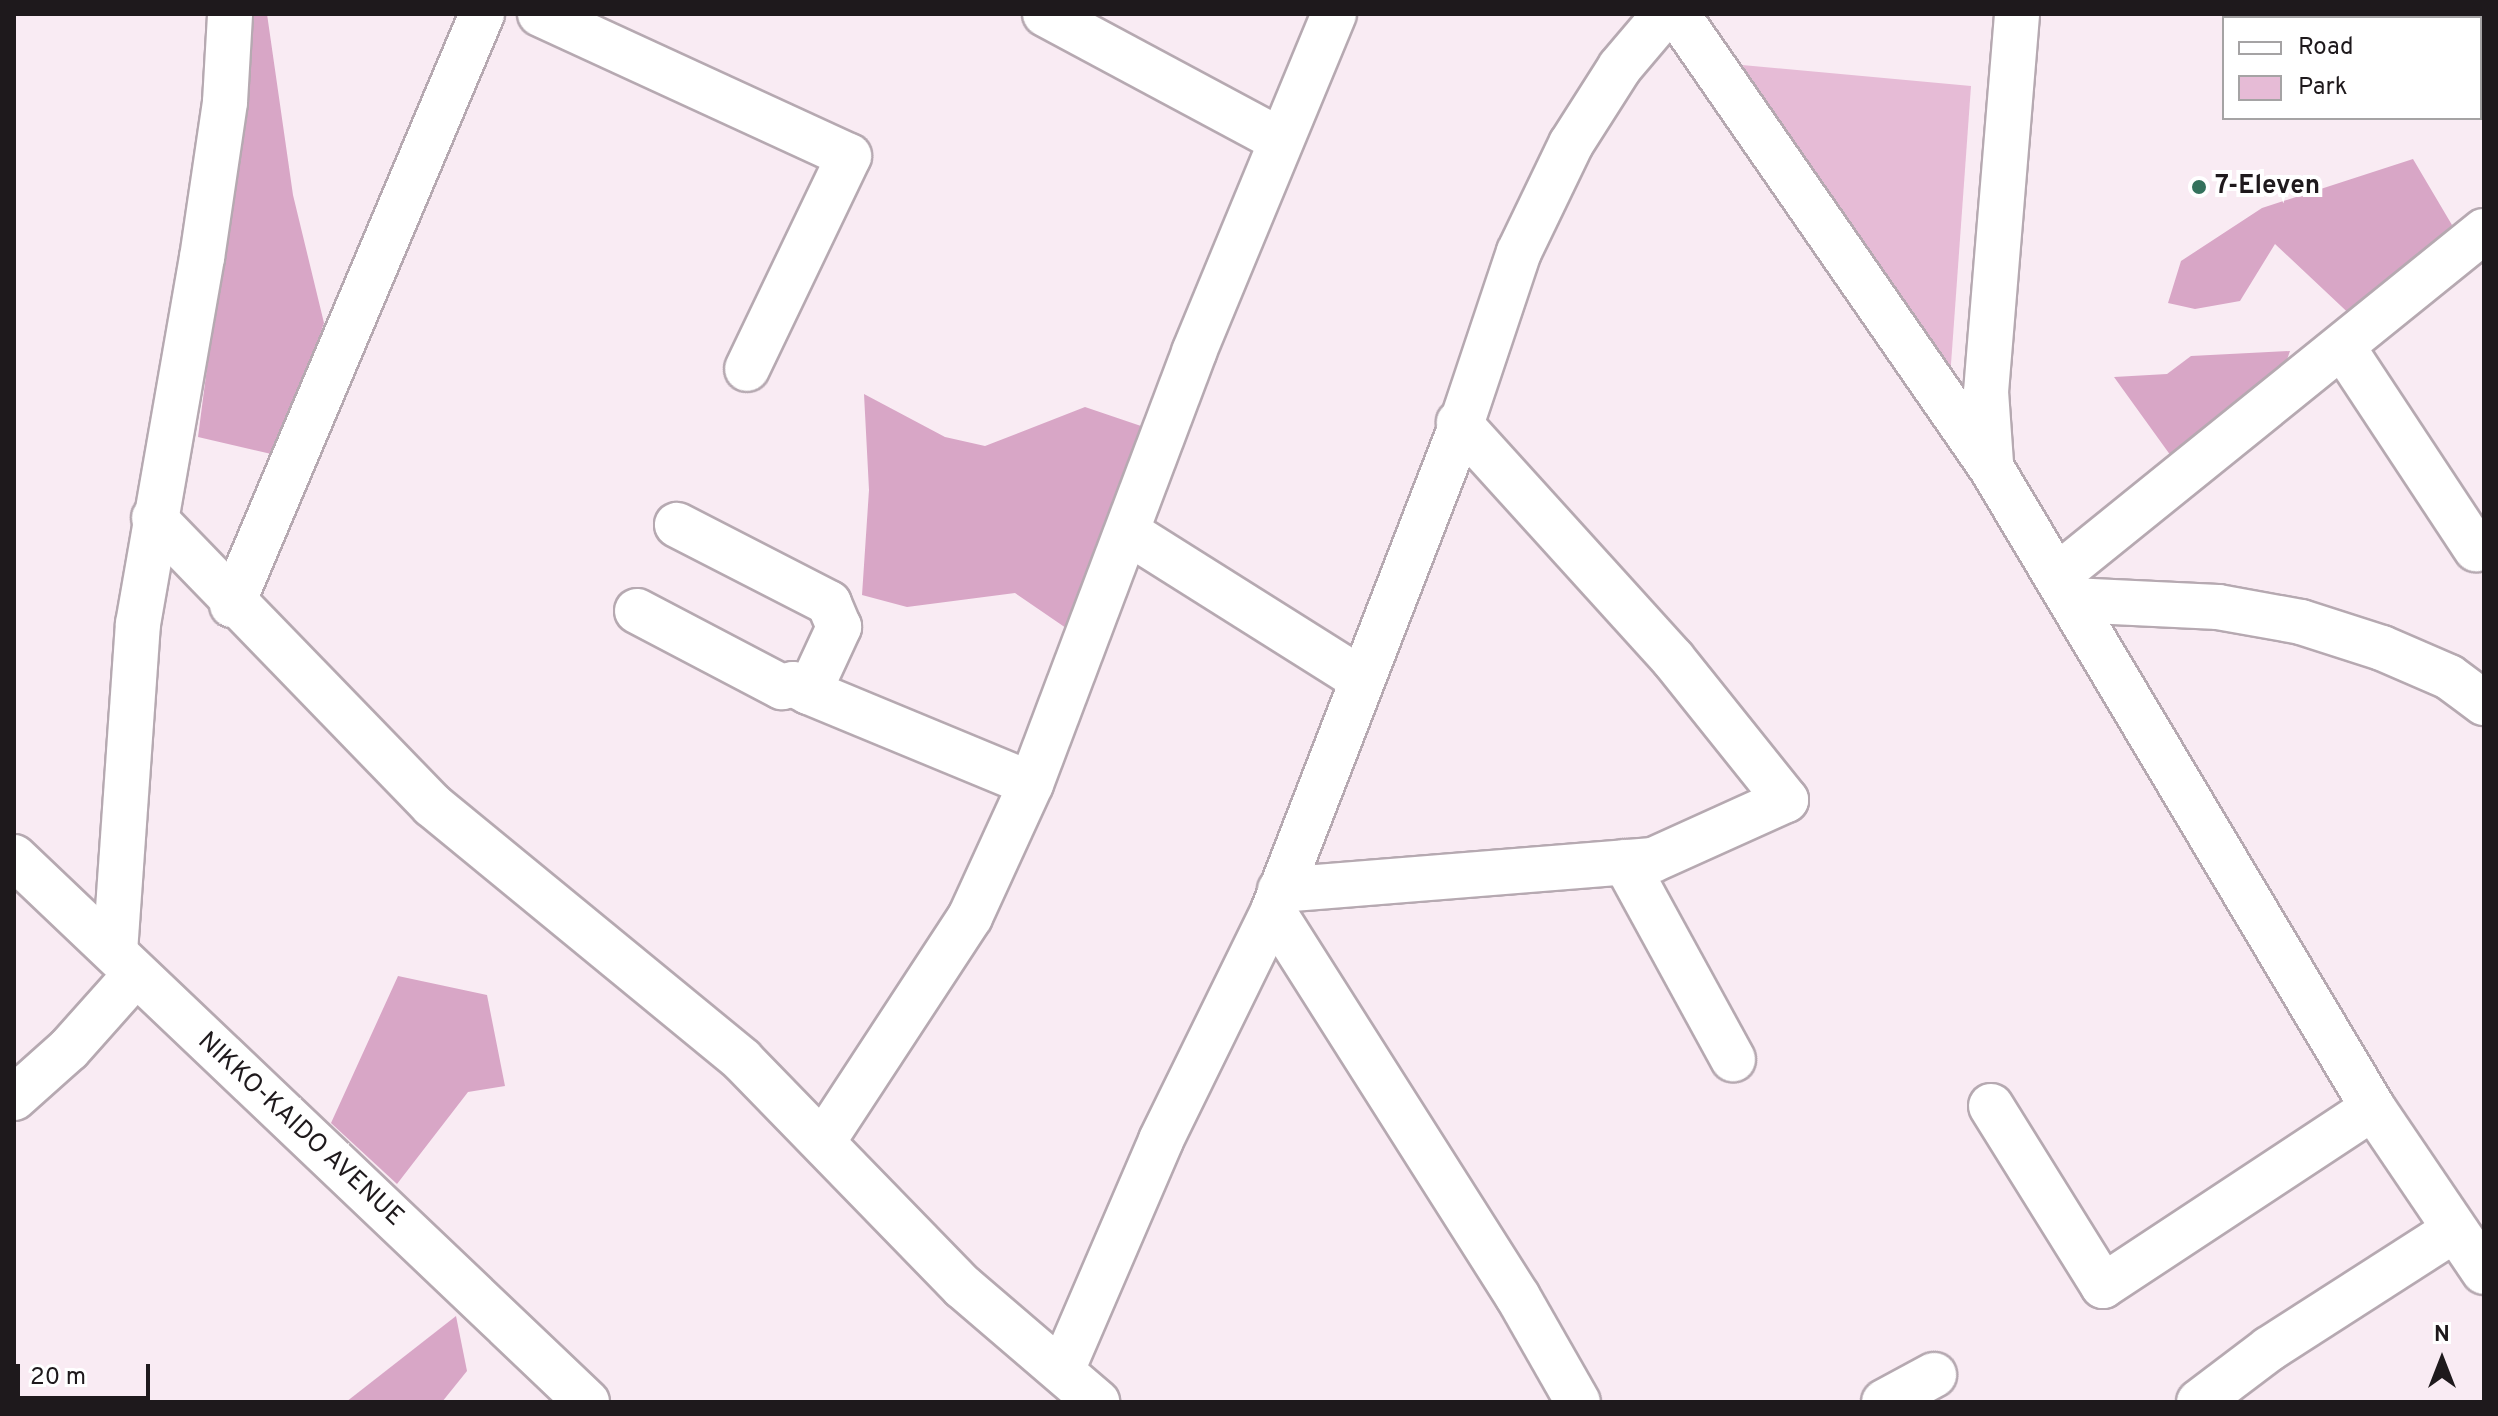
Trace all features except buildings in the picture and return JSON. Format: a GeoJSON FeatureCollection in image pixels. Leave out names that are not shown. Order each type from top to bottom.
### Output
{"type":"FeatureCollection","features":[{"type":"Feature","properties":{"kind":"street"},"geometry":{"type":"LineString","coordinates":[[14,1098],[69,1049],[125,964],[127,733],[154,518],[202,258],[225,102],[230,14]]}},
{"type":"Feature","properties":{"kind":"street"},"geometry":{"type":"LineString","coordinates":[[232,605],[482,14]]}},
{"type":"Feature","properties":{"kind":"street"},"geometry":{"type":"LineString","coordinates":[[540,14],[849,156],[747,369]]}},
{"type":"Feature","properties":{"kind":"street"},"geometry":{"type":"LineString","coordinates":[[1045,14],[1280,140]]}},
{"type":"Feature","properties":{"kind":"street"},"geometry":{"type":"LineString","coordinates":[[824,1140],[970,917],[1031,784],[1280,140],[1334,14]]}},
{"type":"Feature","properties":{"kind":"street"},"geometry":{"type":"LineString","coordinates":[[1063,1368],[1161,1140],[1276,901],[1459,423],[1519,252],[1571,144],[1620,67],[1665,14]]}},
{"type":"Feature","properties":{"kind":"street"},"geometry":{"type":"LineString","coordinates":[[1677,14],[1992,469],[2373,1108],[2453,1231],[2484,1272]]}},
{"type":"Feature","properties":{"kind":"street"},"geometry":{"type":"LineString","coordinates":[[1992,469],[1986,392],[2017,14]]}},
{"type":"Feature","properties":{"kind":"street"},"geometry":{"type":"LineString","coordinates":[[2064,588],[2484,231]]}},
{"type":"Feature","properties":{"kind":"street"},"geometry":{"type":"LineString","coordinates":[[2344,349],[2476,549]]}},
{"type":"Feature","properties":{"kind":"street"},"geometry":{"type":"LineString","coordinates":[[1276,901],[1653,860],[1786,800],[1673,659],[1459,423]]}},
{"type":"Feature","properties":{"kind":"street"},"geometry":{"type":"LineString","coordinates":[[154,518],[232,605],[432,805],[742,1060],[824,1140],[963,1287],[1063,1368],[1097,1402]]}},
{"type":"Feature","properties":{"kind":"street"},"geometry":{"type":"LineString","coordinates":[[677,525],[829,603],[839,627],[809,692]]}},
{"type":"Feature","properties":{"kind":"street"},"geometry":{"type":"LineString","coordinates":[[1129,533],[1362,680]]}},
{"type":"Feature","properties":{"kind":"street"},"geometry":{"type":"LineString","coordinates":[[2064,588],[2218,607],[2301,622],[2422,665],[2484,703]]}},
{"type":"Feature","properties":{"kind":"street"},"geometry":{"type":"LineString","coordinates":[[637,611],[782,687],[793,684],[1031,784]]}},
{"type":"Feature","properties":{"kind":"street","name":"NIKKO-KAIDO AVENUE"},"geometry":{"type":"LineString","coordinates":[[14,857],[587,1402]]}},
{"type":"Feature","properties":{"kind":"street"},"geometry":{"type":"LineString","coordinates":[[1625,862],[1733,1059]]}},
{"type":"Feature","properties":{"kind":"street"},"geometry":{"type":"LineString","coordinates":[[1276,901],[1518,1297],[1578,1402]]}},
{"type":"Feature","properties":{"kind":"street"},"geometry":{"type":"LineString","coordinates":[[1991,1106],[2103,1286],[2373,1108]]}},
{"type":"Feature","properties":{"kind":"street"},"geometry":{"type":"LineString","coordinates":[[2199,1402],[2269,1349],[2453,1231]]}},
{"type":"Feature","properties":{"kind":"street"},"geometry":{"type":"LineString","coordinates":[[1884,1402],[1934,1375]]}},
{"type":"Feature","properties":{"kind":"green space"},"geometry":{"type":"Polygon","coordinates":[[[1742,65],[1971,86],[1950,378],[1742,65]]]}},
{"type":"Feature","properties":{"kind":"shaded area"},"geometry":{"type":"Polygon","coordinates":[[[253,14],[267,14],[293,195],[324,323],[280,456],[198,437],[253,14]]]}},
{"type":"Feature","properties":{"kind":"shaded area"},"geometry":{"type":"Polygon","coordinates":[[[2413,159],[2452,225],[2375,338],[2275,244],[2240,301],[2195,309],[2168,303],[2181,261],[2262,208],[2413,159]]]}},
{"type":"Feature","properties":{"kind":"shaded area"},"geometry":{"type":"Polygon","coordinates":[[[2290,351],[2280,380],[2176,463],[2114,377],[2167,374],[2191,356],[2290,351]]]}},
{"type":"Feature","properties":{"kind":"shaded area"},"geometry":{"type":"Polygon","coordinates":[[[864,394],[945,437],[985,446],[1085,407],[1141,426],[1162,498],[1126,584],[1066,628],[1015,593],[907,607],[862,595],[869,490],[864,394]]]}},
{"type":"Feature","properties":{"kind":"shaded area"},"geometry":{"type":"Polygon","coordinates":[[[398,976],[487,995],[505,1086],[468,1092],[397,1184],[331,1123],[398,976]]]}},
{"type":"Feature","properties":{"kind":"shaded area"},"geometry":{"type":"Polygon","coordinates":[[[456,1316],[467,1371],[442,1402],[346,1402],[456,1316]]]}},
{"type":"Feature","properties":{"kind":"place","name":"7-Eleven"},"geometry":{"type":"Point","coordinates":[2199,187]}}]}
